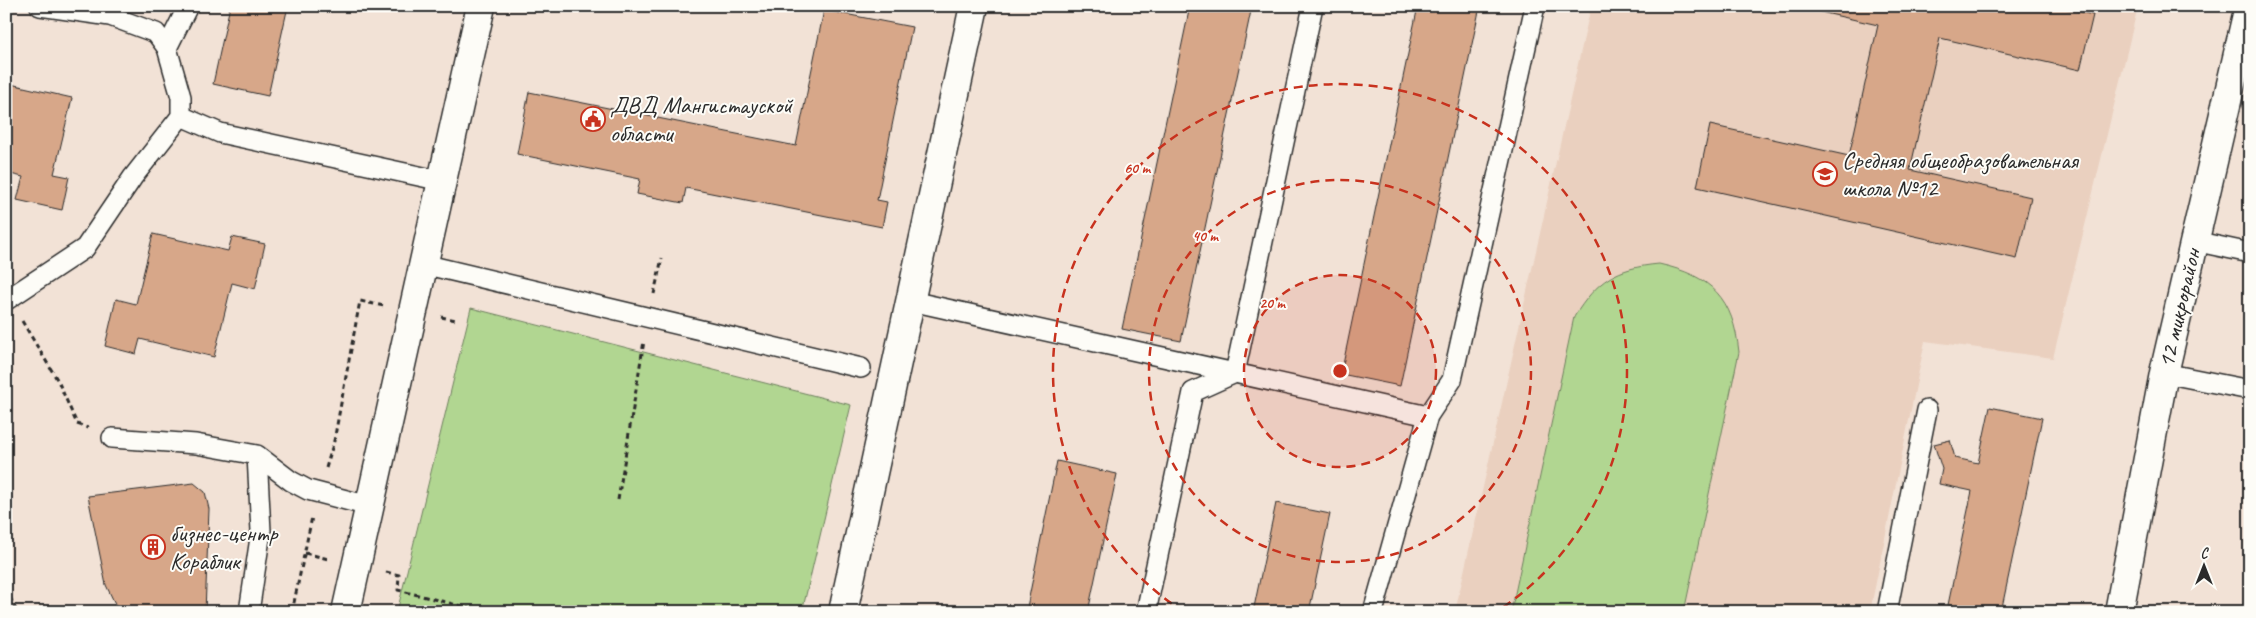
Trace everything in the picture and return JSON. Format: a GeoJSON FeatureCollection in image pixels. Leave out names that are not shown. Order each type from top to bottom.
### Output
{"type":"FeatureCollection","features":[{"type":"Feature","properties":{"kind":"street"},"geometry":{"type":"LineString","coordinates":[[346,612],[481,6]]}},
{"type":"Feature","properties":{"kind":"street"},"geometry":{"type":"LineString","coordinates":[[843,612],[974,6]]}},
{"type":"Feature","properties":{"kind":"street","name":"12 микрорайон"},"geometry":{"type":"LineString","coordinates":[[2120,612],[2164,373],[2248,6]]}},
{"type":"Feature","properties":{"kind":"lane"},"geometry":{"type":"LineString","coordinates":[[8,299],[85,248],[134,177],[181,116],[181,97],[167,48],[156,33],[110,16],[40,6]]}},
{"type":"Feature","properties":{"kind":"lane"},"geometry":{"type":"LineString","coordinates":[[167,48],[188,6]]}},
{"type":"Feature","properties":{"kind":"lane"},"geometry":{"type":"LineString","coordinates":[[1236,373],[1313,6]]}},
{"type":"Feature","properties":{"kind":"lane"},"geometry":{"type":"LineString","coordinates":[[1373,612],[1428,416],[1452,380],[1535,6]]}},
{"type":"Feature","properties":{"kind":"lane"},"geometry":{"type":"LineString","coordinates":[[181,116],[220,133],[442,181]]}},
{"type":"Feature","properties":{"kind":"lane"},"geometry":{"type":"LineString","coordinates":[[2194,241],[2250,253]]}},
{"type":"Feature","properties":{"kind":"lane"},"geometry":{"type":"LineString","coordinates":[[424,264],[861,368]]}},
{"type":"Feature","properties":{"kind":"lane"},"geometry":{"type":"LineString","coordinates":[[911,301],[1428,416]]}},
{"type":"Feature","properties":{"kind":"lane"},"geometry":{"type":"LineString","coordinates":[[1146,612],[1193,392],[1236,373]]}},
{"type":"Feature","properties":{"kind":"lane"},"geometry":{"type":"LineString","coordinates":[[2164,373],[2250,390]]}},
{"type":"Feature","properties":{"kind":"lane"},"geometry":{"type":"LineString","coordinates":[[1887,612],[1927,410]]}},
{"type":"Feature","properties":{"kind":"lane"},"geometry":{"type":"LineString","coordinates":[[112,438],[196,444],[257,455],[291,481],[318,492],[369,506]]}},
{"type":"Feature","properties":{"kind":"lane"},"geometry":{"type":"LineString","coordinates":[[249,612],[261,531],[257,455]]}},
{"type":"Feature","properties":{"kind":"path"},"geometry":{"type":"LineString","coordinates":[[618,500],[648,317],[662,258]]}},
{"type":"Feature","properties":{"kind":"path"},"geometry":{"type":"LineString","coordinates":[[8,299],[58,381],[77,424],[112,438]]}},
{"type":"Feature","properties":{"kind":"path"},"geometry":{"type":"LineString","coordinates":[[292,612],[318,492],[334,441],[360,301],[413,312]]}},
{"type":"Feature","properties":{"kind":"path"},"geometry":{"type":"LineString","coordinates":[[304,554],[399,575],[398,590],[485,612]]}},
{"type":"Feature","properties":{"kind":"path"},"geometry":{"type":"LineString","coordinates":[[6,589],[17,612]]}},
{"type":"Feature","properties":{"kind":"shaded area","name":"Средняя общеобразовательная школа №12"},"geometry":{"type":"Polygon","coordinates":[[[1591,6],[2138,6],[2053,358],[1925,341],[1870,612],[1455,612],[1591,6]]]}},
{"type":"Feature","properties":{"kind":"green space"},"geometry":{"type":"Polygon","coordinates":[[[1659,264],[1693,275],[1717,292],[1731,317],[1739,352],[1684,612],[1511,612],[1574,317],[1582,304],[1609,278],[1631,269],[1659,264]]]}},
{"type":"Feature","properties":{"kind":"green space"},"geometry":{"type":"Polygon","coordinates":[[[471,308],[851,405],[802,612],[397,612],[471,308]]]}},
{"type":"Feature","properties":{"kind":"building"},"geometry":{"type":"Polygon","coordinates":[[[230,6],[288,6],[268,96],[213,84],[230,6]]]}},
{"type":"Feature","properties":{"kind":"building"},"geometry":{"type":"Polygon","coordinates":[[[1190,6],[1252,6],[1181,341],[1122,329],[1190,6]]]}},
{"type":"Feature","properties":{"kind":"building"},"geometry":{"type":"Polygon","coordinates":[[[1418,6],[1480,6],[1400,386],[1341,374],[1418,6]]]}},
{"type":"Feature","properties":{"kind":"building"},"geometry":{"type":"Polygon","coordinates":[[[1794,6],[2055,6],[2093,15],[2080,70],[1940,38],[1910,170],[2031,197],[2017,259],[1697,187],[1710,125],[1849,156],[1878,25],[1794,6]]]}},
{"type":"Feature","properties":{"kind":"building","name":"ДВД Мангистауской области"},"geometry":{"type":"Polygon","coordinates":[[[824,10],[912,27],[877,200],[887,202],[882,227],[686,188],[683,203],[637,194],[640,179],[517,154],[529,92],[796,146],[824,10]]]}},
{"type":"Feature","properties":{"kind":"building"},"geometry":{"type":"Polygon","coordinates":[[[6,83],[72,98],[54,174],[69,177],[62,210],[17,200],[23,177],[6,173],[6,83]]]}},
{"type":"Feature","properties":{"kind":"building"},"geometry":{"type":"Polygon","coordinates":[[[153,234],[228,251],[232,237],[265,244],[255,289],[232,283],[214,357],[140,339],[136,354],[105,346],[116,299],[136,304],[153,234]]]}},
{"type":"Feature","properties":{"kind":"building"},"geometry":{"type":"Polygon","coordinates":[[[1990,407],[2042,418],[2001,612],[1984,612],[1948,605],[1972,491],[1939,484],[1942,469],[1934,444],[1950,440],[1955,458],[1978,463],[1990,407]]]}},
{"type":"Feature","properties":{"kind":"building"},"geometry":{"type":"Polygon","coordinates":[[[1057,461],[1117,474],[1088,612],[1026,612],[1057,461]]]}},
{"type":"Feature","properties":{"kind":"building","name":"бизнес-центр Кораблик"},"geometry":{"type":"Polygon","coordinates":[[[194,483],[205,492],[209,509],[205,612],[119,612],[106,585],[88,496],[194,483]]]}},
{"type":"Feature","properties":{"kind":"building"},"geometry":{"type":"Polygon","coordinates":[[[1276,503],[1330,514],[1309,612],[1253,612],[1276,503]]]}},
{"type":"Feature","properties":{"kind":"place","name":"ДВД Мангистауской области"},"geometry":{"type":"Point","coordinates":[593,119]}},
{"type":"Feature","properties":{"kind":"place","name":"Средняя общеобразовательная школа №12"},"geometry":{"type":"Point","coordinates":[1825,174]}},
{"type":"Feature","properties":{"kind":"place","name":"бизнес-центр Кораблик"},"geometry":{"type":"Point","coordinates":[153,547]}}]}
